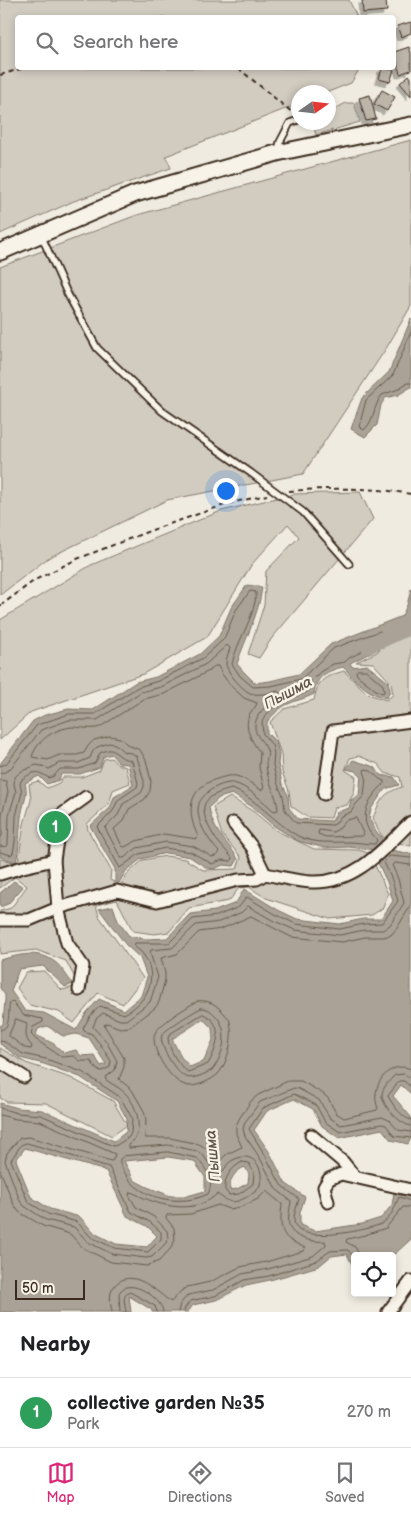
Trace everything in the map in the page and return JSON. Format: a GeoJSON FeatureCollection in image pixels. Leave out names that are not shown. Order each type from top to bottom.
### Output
{"type":"FeatureCollection","features":[{"type":"Feature","properties":{"kind":"street"},"geometry":{"type":"LineString","coordinates":[[0,252],[135,194],[277,153],[411,124]]}},
{"type":"Feature","properties":{"kind":"street"},"geometry":{"type":"LineString","coordinates":[[324,794],[333,731],[411,721]]}},
{"type":"Feature","properties":{"kind":"street"},"geometry":{"type":"LineString","coordinates":[[79,990],[83,966],[67,943],[58,908],[54,860],[61,815],[86,797]]}},
{"type":"Feature","properties":{"kind":"street"},"geometry":{"type":"LineString","coordinates":[[0,920],[28,920],[58,908],[117,891],[157,900],[238,880],[261,877],[316,882],[336,878],[356,872],[411,822]]}},
{"type":"Feature","properties":{"kind":"street"},"geometry":{"type":"LineString","coordinates":[[233,823],[252,847],[261,877]]}},
{"type":"Feature","properties":{"kind":"street"},"geometry":{"type":"LineString","coordinates":[[0,874],[54,860]]}},
{"type":"Feature","properties":{"kind":"street"},"geometry":{"type":"LineString","coordinates":[[0,1062],[24,1077]]}},
{"type":"Feature","properties":{"kind":"street"},"geometry":{"type":"LineString","coordinates":[[311,1134],[343,1162],[355,1178]]}},
{"type":"Feature","properties":{"kind":"street"},"geometry":{"type":"LineString","coordinates":[[328,1202],[324,1187],[329,1179],[341,1174],[411,1190]]}},
{"type":"Feature","properties":{"kind":"street"},"geometry":{"type":"LineString","coordinates":[[388,1312],[411,1281]]}},
{"type":"Feature","properties":{"kind":"lane"},"geometry":{"type":"LineString","coordinates":[[277,153],[280,142],[290,123]]}},
{"type":"Feature","properties":{"kind":"lane"},"geometry":{"type":"LineString","coordinates":[[41,235],[67,293],[97,348],[162,411],[303,512],[349,564]]}},
{"type":"Feature","properties":{"kind":"path"},"geometry":{"type":"LineString","coordinates":[[0,75],[17,70]]}},
{"type":"Feature","properties":{"kind":"path"},"geometry":{"type":"LineString","coordinates":[[240,70],[295,114],[290,123]]}},
{"type":"Feature","properties":{"kind":"path"},"geometry":{"type":"LineString","coordinates":[[0,606],[36,580],[77,559],[230,503],[278,493],[329,488],[390,490],[411,494]]}},
{"type":"Feature","properties":{"kind":"shaded area"},"geometry":{"type":"Polygon","coordinates":[[[0,0],[349,0],[356,15],[15,15],[15,70],[359,70],[351,83],[336,89],[336,85],[291,85],[291,107],[166,156],[171,168],[74,201],[0,234],[0,0]]]}},
{"type":"Feature","properties":{"kind":"shaded area"},"geometry":{"type":"Polygon","coordinates":[[[346,103],[354,103],[360,122],[336,129],[336,108],[346,103]]]}},
{"type":"Feature","properties":{"kind":"shaded area"},"geometry":{"type":"Polygon","coordinates":[[[315,130],[333,130],[316,135],[315,130]]]}},
{"type":"Feature","properties":{"kind":"shaded area"},"geometry":{"type":"Polygon","coordinates":[[[411,140],[411,306],[387,347],[303,474],[167,500],[48,558],[0,595],[0,267],[137,215],[411,140]]]}},
{"type":"Feature","properties":{"kind":"shaded area"},"geometry":{"type":"Polygon","coordinates":[[[360,492],[373,519],[272,638],[259,658],[248,654],[264,605],[266,571],[299,537],[288,524],[252,564],[207,637],[143,674],[31,712],[0,740],[0,620],[91,565],[221,511],[294,494],[360,492]]]}},
{"type":"Feature","properties":{"kind":"shaded area"},"geometry":{"type":"Polygon","coordinates":[[[411,631],[411,846],[395,842],[375,865],[388,894],[383,908],[372,915],[330,919],[266,898],[249,887],[239,888],[229,901],[189,908],[169,932],[154,934],[133,931],[117,900],[96,905],[99,916],[143,978],[123,1004],[98,993],[74,1023],[59,1012],[29,1005],[17,988],[26,972],[44,971],[62,990],[74,987],[75,978],[66,961],[36,950],[0,954],[0,911],[11,908],[27,886],[15,877],[0,888],[0,859],[18,863],[24,824],[31,800],[29,784],[38,781],[47,788],[59,783],[63,777],[82,777],[100,770],[104,759],[111,758],[118,764],[126,767],[130,783],[113,790],[109,804],[87,824],[88,830],[111,870],[110,880],[120,885],[129,872],[143,860],[166,856],[185,859],[203,870],[237,869],[241,857],[222,835],[213,807],[230,797],[254,812],[277,831],[314,849],[359,850],[371,854],[385,840],[373,818],[383,798],[390,792],[402,787],[400,777],[385,773],[378,764],[359,756],[350,758],[345,770],[356,777],[354,793],[347,805],[334,808],[331,818],[307,817],[291,806],[289,791],[282,772],[281,754],[270,722],[284,709],[314,700],[318,687],[323,680],[344,671],[368,694],[386,700],[393,695],[391,683],[373,663],[356,662],[377,652],[392,637],[411,631]]]}},
{"type":"Feature","properties":{"kind":"shaded area"},"geometry":{"type":"Polygon","coordinates":[[[0,1048],[26,1063],[71,1078],[113,1101],[127,1125],[112,1136],[46,1103],[7,1102],[0,1098],[0,1048]]]}},
{"type":"Feature","properties":{"kind":"water"},"geometry":{"type":"Polygon","coordinates":[[[411,319],[411,387],[398,395],[385,398],[381,405],[377,425],[365,437],[351,429],[362,398],[389,372],[411,319]]]}},
{"type":"Feature","properties":{"kind":"water"},"geometry":{"type":"Polygon","coordinates":[[[247,585],[262,587],[255,617],[237,664],[255,683],[299,674],[331,644],[402,616],[411,589],[411,628],[389,635],[376,650],[350,663],[352,667],[367,665],[388,682],[390,690],[387,698],[365,688],[343,667],[323,675],[317,683],[314,694],[285,706],[267,722],[267,733],[276,742],[279,754],[278,764],[282,784],[288,795],[289,808],[298,819],[332,821],[337,812],[349,808],[351,800],[359,795],[361,776],[355,771],[346,769],[353,760],[375,767],[380,775],[394,777],[399,785],[385,789],[371,809],[369,818],[376,832],[382,837],[382,845],[376,850],[349,847],[325,848],[298,841],[274,826],[251,806],[232,794],[219,798],[209,807],[217,830],[238,859],[234,866],[223,865],[214,869],[207,868],[190,857],[166,853],[141,859],[126,871],[119,883],[115,881],[115,869],[90,826],[110,808],[114,797],[133,785],[128,764],[119,763],[111,754],[103,757],[100,767],[80,774],[61,774],[59,780],[47,784],[39,776],[25,783],[26,796],[16,862],[0,857],[0,764],[33,721],[45,715],[68,709],[93,710],[136,682],[156,677],[200,654],[219,636],[231,608],[247,585]]]}},
{"type":"Feature","properties":{"kind":"water"},"geometry":{"type":"Polygon","coordinates":[[[386,849],[411,854],[411,1094],[401,1085],[393,1096],[411,1117],[411,1138],[408,1144],[391,1140],[382,1129],[339,1138],[322,1126],[313,1109],[294,1099],[267,1111],[254,1130],[270,1153],[285,1183],[305,1197],[300,1212],[300,1225],[315,1231],[362,1224],[381,1218],[392,1205],[395,1187],[411,1197],[411,1239],[396,1253],[351,1252],[351,1262],[347,1254],[331,1256],[319,1266],[246,1285],[216,1300],[193,1305],[188,1312],[152,1312],[152,1310],[129,1296],[131,1312],[0,1312],[0,1103],[18,1108],[42,1110],[114,1141],[126,1132],[127,1119],[117,1101],[80,1077],[44,1064],[20,1058],[0,1044],[0,1026],[3,1024],[5,995],[0,988],[0,960],[35,954],[48,958],[58,964],[73,984],[65,987],[43,966],[19,969],[11,991],[25,1011],[44,1013],[76,1030],[87,1012],[99,999],[124,1010],[141,996],[147,977],[140,958],[126,945],[99,909],[113,906],[118,921],[129,936],[147,939],[167,938],[190,914],[215,911],[236,903],[244,889],[278,910],[297,919],[340,924],[363,919],[381,919],[393,901],[378,863],[386,849]],[[203,1019],[172,1039],[181,1057],[190,1067],[204,1061],[213,1040],[212,1028],[203,1019]],[[47,1026],[38,1029],[36,1035],[54,1044],[64,1053],[76,1050],[81,1056],[94,1055],[101,1066],[106,1064],[89,1038],[76,1034],[63,1036],[47,1026]],[[25,1148],[16,1160],[31,1197],[50,1209],[80,1217],[94,1233],[116,1244],[147,1247],[157,1236],[147,1226],[127,1216],[106,1171],[25,1148]],[[168,1157],[124,1161],[134,1180],[171,1196],[187,1196],[205,1191],[205,1177],[194,1161],[168,1157]],[[245,1167],[233,1176],[230,1190],[237,1189],[248,1183],[249,1174],[245,1167]]]}},
{"type":"Feature","properties":{"kind":"water"},"geometry":{"type":"Polygon","coordinates":[[[14,881],[23,887],[8,904],[0,907],[0,893],[14,881]]]}},
{"type":"Feature","properties":{"kind":"building"},"geometry":{"type":"Polygon","coordinates":[[[362,0],[386,0],[387,11],[363,13],[362,0]]]}},
{"type":"Feature","properties":{"kind":"building"},"geometry":{"type":"Polygon","coordinates":[[[411,22],[411,33],[401,37],[397,26],[411,22]]]}},
{"type":"Feature","properties":{"kind":"building"},"geometry":{"type":"Polygon","coordinates":[[[409,47],[411,70],[400,74],[396,51],[409,47]]]}},
{"type":"Feature","properties":{"kind":"building"},"geometry":{"type":"Polygon","coordinates":[[[381,70],[394,70],[390,82],[379,79],[381,70]]]}},
{"type":"Feature","properties":{"kind":"building"},"geometry":{"type":"Polygon","coordinates":[[[409,75],[411,78],[411,96],[400,83],[409,75]]]}},
{"type":"Feature","properties":{"kind":"building"},"geometry":{"type":"Polygon","coordinates":[[[382,90],[395,97],[387,111],[374,104],[382,90]]]}},
{"type":"Feature","properties":{"kind":"building"},"geometry":{"type":"Polygon","coordinates":[[[370,95],[376,119],[366,121],[359,98],[370,95]]]}},
{"type":"Feature","properties":{"kind":"waterway","name":"Пышма"},"geometry":{"type":"LineString","coordinates":[[368,646],[411,626]]}},
{"type":"Feature","properties":{"kind":"place","name":"collective garden №35"},"geometry":{"type":"Point","coordinates":[55,827]}}]}
